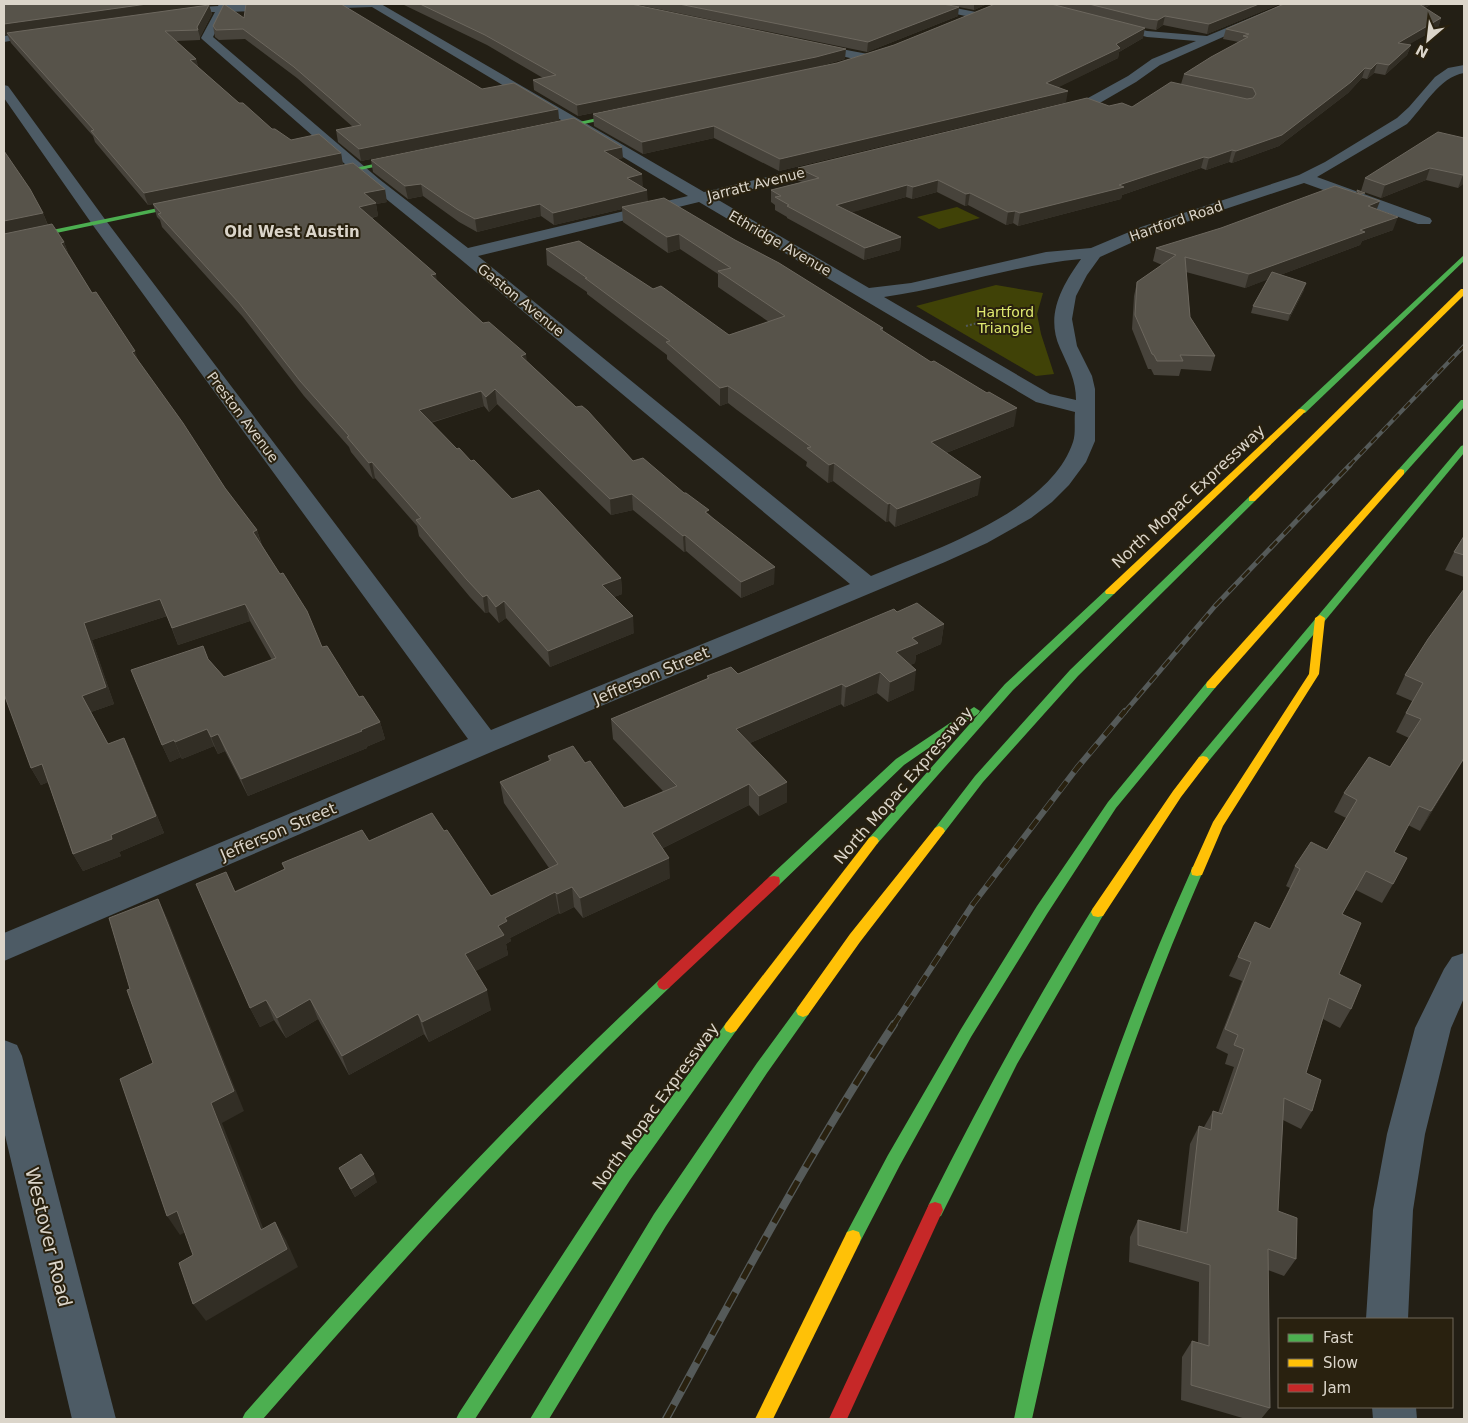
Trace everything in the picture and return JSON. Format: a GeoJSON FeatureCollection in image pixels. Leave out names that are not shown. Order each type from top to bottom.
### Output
{"type":"FeatureCollection","features":[{"type":"Feature","properties":{"kind":"main road"},"geometry":{"type":"LineString","coordinates":[[958,23],[980,13]]}},
{"type":"Feature","properties":{"kind":"main road"},"geometry":{"type":"LineString","coordinates":[[842,66],[872,57]]}},
{"type":"Feature","properties":{"kind":"main road"},"geometry":{"type":"LineString","coordinates":[[529,133],[642,110]]}},
{"type":"Feature","properties":{"kind":"main road"},"geometry":{"type":"LineString","coordinates":[[311,179],[426,155]]}},
{"type":"Feature","properties":{"kind":"main road"},"geometry":{"type":"LineString","coordinates":[[4,242],[205,200]]}},
{"type":"Feature","properties":{"kind":"main road","name":"North Mopac Expressway"},"geometry":{"type":"LineString","coordinates":[[465,1419],[624,1174],[756,993],[875,838],[1009,688],[1464,257]]}},
{"type":"Feature","properties":{"kind":"main road"},"geometry":{"type":"LineString","coordinates":[[539,1419],[660,1220],[762,1068],[854,938],[980,779],[1074,673],[1464,291]]}},
{"type":"Feature","properties":{"kind":"main road"},"geometry":{"type":"LineString","coordinates":[[764,1419],[825,1292],[917,1121],[998,978],[1121,793],[1215,680],[1464,402]]}},
{"type":"Feature","properties":{"kind":"main road"},"geometry":{"type":"LineString","coordinates":[[838,1419],[974,1129],[1043,1000],[1126,868],[1178,792],[1320,618],[1464,448]]}},
{"type":"Feature","properties":{"kind":"main road"},"geometry":{"type":"LineString","coordinates":[[1023,1419],[1076,1199],[1122,1055],[1169,933],[1217,825],[1314,674],[1320,618]]}},
{"type":"Feature","properties":{"kind":"main road"},"geometry":{"type":"LineString","coordinates":[[251,1419],[362,1292],[499,1147],[622,1022],[802,856],[900,762],[1009,688]]}},
{"type":"Feature","properties":{"kind":"street"},"geometry":{"type":"LineString","coordinates":[[189,12],[223,6],[330,7],[375,4]]}},
{"type":"Feature","properties":{"kind":"street","name":"Ethridge Avenue"},"geometry":{"type":"LineString","coordinates":[[375,4],[1043,398],[1086,408]]}},
{"type":"Feature","properties":{"kind":"street"},"geometry":{"type":"LineString","coordinates":[[920,4],[980,13]]}},
{"type":"Feature","properties":{"kind":"street"},"geometry":{"type":"LineString","coordinates":[[1034,4],[1126,29],[1168,37],[1209,38]]}},
{"type":"Feature","properties":{"kind":"street"},"geometry":{"type":"LineString","coordinates":[[1046,112],[1093,101],[1132,80],[1153,53],[1209,38],[1292,4]]}},
{"type":"Feature","properties":{"kind":"street","name":"Gaston Avenue"},"geometry":{"type":"LineString","coordinates":[[223,6],[207,38],[360,169],[867,585]]}},
{"type":"Feature","properties":{"kind":"street"},"geometry":{"type":"LineString","coordinates":[[1126,29],[1153,53]]}},
{"type":"Feature","properties":{"kind":"street"},"geometry":{"type":"LineString","coordinates":[[4,39],[53,32]]}},
{"type":"Feature","properties":{"kind":"street"},"geometry":{"type":"LineString","coordinates":[[800,44],[872,57]]}},
{"type":"Feature","properties":{"kind":"street","name":"Hartford Road"},"geometry":{"type":"LineString","coordinates":[[867,294],[911,288],[1046,257],[1094,253],[1146,230],[1304,178],[1330,165],[1402,121],[1462,57]]}},
{"type":"Feature","properties":{"kind":"street"},"geometry":{"type":"LineString","coordinates":[[1132,80],[1151,84]]}},
{"type":"Feature","properties":{"kind":"street","name":"Preston Avenue"},"geometry":{"type":"LineString","coordinates":[[4,89],[98,221],[486,743]]}},
{"type":"Feature","properties":{"kind":"street","name":"Jarratt Avenue"},"geometry":{"type":"LineString","coordinates":[[465,254],[846,162]]}},
{"type":"Feature","properties":{"kind":"street"},"geometry":{"type":"LineString","coordinates":[[1304,178],[1424,221]]}},
{"type":"Feature","properties":{"kind":"street","name":"Jefferson Street"},"geometry":{"type":"LineString","coordinates":[[4,946],[486,743],[985,537],[1024,513],[1054,487],[1072,465],[1084,440],[1086,408],[1084,380],[1068,344],[1063,328],[1063,313],[1066,296],[1076,277],[1094,253]]}},
{"type":"Feature","properties":{"kind":"street"},"geometry":{"type":"LineString","coordinates":[[1387,1318],[1393,1210],[1406,1134],[1433,1028],[1464,967]]}},
{"type":"Feature","properties":{"kind":"street","name":"Westover Road"},"geometry":{"type":"LineString","coordinates":[[4,1056],[94,1419]]}},
{"type":"Feature","properties":{"kind":"path"},"geometry":{"type":"LineString","coordinates":[[963,326],[978,323],[983,312],[999,312]]}},
{"type":"Feature","properties":{"kind":"green space"},"geometry":{"type":"Polygon","coordinates":[[[957,207],[980,218],[939,229],[917,217],[957,207]]]}},
{"type":"Feature","properties":{"kind":"green space","name":"Hartford Triangle"},"geometry":{"type":"Polygon","coordinates":[[[996,285],[1043,293],[1037,314],[1041,334],[1054,374],[1036,376],[916,306],[996,285]]]}},
{"type":"Feature","properties":{"kind":"building"},"geometry":{"type":"Polygon","coordinates":[[[4,4],[147,4],[4,24],[4,4]]]}},
{"type":"Feature","properties":{"kind":"building"},"geometry":{"type":"Polygon","coordinates":[[[224,4],[244,18],[246,4],[341,4],[482,89],[514,83],[558,109],[359,149],[336,130],[361,125],[294,67],[243,29],[216,30],[213,26],[224,4]]]}},
{"type":"Feature","properties":{"kind":"building"},"geometry":{"type":"Polygon","coordinates":[[[420,4],[631,4],[846,49],[816,57],[577,105],[533,80],[556,75],[485,35],[420,4]]]}},
{"type":"Feature","properties":{"kind":"building"},"geometry":{"type":"Polygon","coordinates":[[[679,4],[943,4],[959,7],[868,42],[679,4]]]}},
{"type":"Feature","properties":{"kind":"building"},"geometry":{"type":"Polygon","coordinates":[[[995,4],[1051,4],[1145,28],[1116,44],[1120,48],[1046,83],[1068,91],[780,159],[714,126],[642,142],[593,114],[837,63],[894,45],[995,4]]]}},
{"type":"Feature","properties":{"kind":"building"},"geometry":{"type":"Polygon","coordinates":[[[1089,4],[1259,4],[1209,24],[1165,16],[1158,20],[1149,19],[1089,4]]]}},
{"type":"Feature","properties":{"kind":"building"},"geometry":{"type":"Polygon","coordinates":[[[1284,4],[1419,4],[1441,18],[1398,43],[1411,45],[1389,65],[1377,63],[1371,69],[1365,68],[1351,82],[1282,135],[1236,151],[1232,150],[1209,158],[1204,157],[1119,185],[1124,187],[1020,213],[1015,211],[1008,212],[938,180],[913,187],[907,185],[836,205],[901,237],[865,248],[787,206],[789,205],[775,197],[781,196],[771,190],[819,178],[798,168],[1087,98],[1109,106],[1122,103],[1132,107],[1171,82],[1247,99],[1253,98],[1256,94],[1253,88],[1184,74],[1248,37],[1243,36],[1249,34],[1226,29],[1284,4]]]}},
{"type":"Feature","properties":{"kind":"building"},"geometry":{"type":"Polygon","coordinates":[[[209,5],[197,27],[198,30],[165,31],[196,59],[190,60],[272,129],[275,129],[291,140],[319,134],[341,153],[144,193],[91,131],[94,130],[7,33],[209,5]]]}},
{"type":"Feature","properties":{"kind":"building"},"geometry":{"type":"Polygon","coordinates":[[[574,118],[622,147],[604,151],[642,174],[627,178],[647,190],[553,213],[540,204],[475,219],[421,184],[405,186],[371,160],[574,118]]]}},
{"type":"Feature","properties":{"kind":"building"},"geometry":{"type":"Polygon","coordinates":[[[1438,132],[1464,138],[1464,175],[1430,168],[1385,185],[1365,178],[1438,132]]]}},
{"type":"Feature","properties":{"kind":"building"},"geometry":{"type":"Polygon","coordinates":[[[4,151],[30,189],[43,213],[4,221],[4,151]]]}},
{"type":"Feature","properties":{"kind":"building"},"geometry":{"type":"Polygon","coordinates":[[[353,163],[385,189],[364,193],[376,203],[359,207],[436,274],[431,275],[483,323],[489,322],[526,354],[521,356],[576,407],[582,406],[588,411],[633,461],[643,458],[684,493],[709,510],[705,512],[775,567],[741,582],[632,494],[610,499],[495,389],[486,397],[481,391],[419,410],[457,449],[459,448],[471,461],[474,460],[512,499],[539,490],[621,578],[602,585],[633,616],[548,651],[504,601],[496,607],[487,595],[483,597],[416,520],[421,518],[372,462],[369,463],[347,437],[349,436],[300,381],[239,303],[158,214],[161,213],[153,204],[353,163]]]}},
{"type":"Feature","properties":{"kind":"building"},"geometry":{"type":"Polygon","coordinates":[[[1335,186],[1380,201],[1368,206],[1398,217],[1360,230],[1365,232],[1249,274],[1185,257],[1190,317],[1215,356],[1180,355],[1183,361],[1157,361],[1135,315],[1137,282],[1176,255],[1156,248],[1221,228],[1335,186]]]}},
{"type":"Feature","properties":{"kind":"building"},"geometry":{"type":"Polygon","coordinates":[[[664,198],[735,240],[779,263],[883,328],[880,329],[931,362],[934,361],[987,393],[989,392],[1017,408],[931,442],[981,477],[897,509],[834,463],[829,465],[807,448],[811,447],[737,392],[728,386],[720,388],[666,342],[670,341],[546,249],[579,241],[653,289],[661,286],[729,335],[785,316],[718,271],[731,268],[679,234],[667,237],[622,207],[664,198]]]}},
{"type":"Feature","properties":{"kind":"building"},"geometry":{"type":"Polygon","coordinates":[[[52,224],[64,242],[61,243],[92,293],[96,292],[135,351],[132,352],[183,423],[225,488],[257,530],[253,532],[280,574],[283,573],[307,611],[322,647],[327,646],[359,697],[363,696],[380,722],[241,779],[218,734],[211,737],[207,729],[175,742],[174,740],[162,745],[131,670],[203,646],[208,659],[224,677],[276,658],[245,604],[172,628],[160,599],[84,623],[106,687],[82,696],[108,744],[124,738],[156,816],[111,835],[112,839],[73,854],[42,764],[31,768],[4,694],[4,234],[52,224]]]}},
{"type":"Feature","properties":{"kind":"building"},"geometry":{"type":"Polygon","coordinates":[[[1272,272],[1306,283],[1290,314],[1253,306],[1272,272]]]}},
{"type":"Feature","properties":{"kind":"building"},"geometry":{"type":"Polygon","coordinates":[[[1464,536],[1464,555],[1454,552],[1464,536]]]}},
{"type":"Feature","properties":{"kind":"building"},"geometry":{"type":"Polygon","coordinates":[[[1464,589],[1464,758],[1431,811],[1419,806],[1394,852],[1407,858],[1393,884],[1366,871],[1342,914],[1361,923],[1339,974],[1361,985],[1351,1009],[1329,998],[1306,1073],[1321,1080],[1312,1111],[1284,1098],[1278,1211],[1297,1218],[1296,1259],[1268,1249],[1270,1408],[1191,1385],[1192,1341],[1209,1346],[1210,1265],[1138,1245],[1138,1220],[1187,1233],[1199,1126],[1211,1130],[1213,1111],[1222,1114],[1244,1049],[1234,1045],[1238,1035],[1225,1029],[1251,962],[1238,957],[1255,922],[1270,929],[1300,869],[1295,866],[1311,842],[1327,850],[1357,800],[1344,793],[1369,757],[1390,767],[1421,719],[1406,713],[1423,683],[1405,675],[1464,589]]]}},
{"type":"Feature","properties":{"kind":"building"},"geometry":{"type":"Polygon","coordinates":[[[917,603],[944,624],[912,638],[918,643],[896,652],[916,670],[890,682],[880,672],[846,687],[842,684],[736,729],[787,782],[759,796],[749,784],[652,833],[669,858],[580,898],[572,887],[557,894],[555,892],[505,918],[507,921],[498,926],[504,935],[465,954],[487,990],[422,1022],[418,1014],[342,1056],[310,999],[277,1018],[266,1000],[250,1008],[196,884],[226,872],[235,892],[285,869],[282,863],[362,830],[369,841],[432,813],[444,831],[447,830],[491,896],[558,864],[500,782],[551,760],[548,756],[573,746],[585,763],[590,761],[624,808],[677,786],[611,719],[709,678],[707,676],[731,667],[738,674],[894,609],[897,612],[917,603]]]}},
{"type":"Feature","properties":{"kind":"building"},"geometry":{"type":"Polygon","coordinates":[[[158,899],[234,1091],[211,1103],[261,1230],[275,1222],[287,1249],[193,1304],[179,1263],[193,1255],[177,1211],[167,1216],[120,1079],[153,1063],[127,990],[130,989],[109,918],[158,899]]]}},
{"type":"Feature","properties":{"kind":"building"},"geometry":{"type":"Polygon","coordinates":[[[361,1154],[374,1174],[351,1189],[339,1168],[361,1154]]]}},
{"type":"Feature","properties":{"kind":"railway"},"geometry":{"type":"LineString","coordinates":[[1349,466],[1464,346]]}},
{"type":"Feature","properties":{"kind":"railway"},"geometry":{"type":"LineString","coordinates":[[1124,713],[1215,606],[1350,465]]}},
{"type":"Feature","properties":{"kind":"railway"},"geometry":{"type":"LineString","coordinates":[[893,1026],[973,904],[1077,768],[1125,711]]}},
{"type":"Feature","properties":{"kind":"railway"},"geometry":{"type":"LineString","coordinates":[[666,1419],[804,1170],[894,1024]]}},
{"type":"Feature","properties":{"kind":"traffic: fast"},"geometry":{"type":"LineString","coordinates":[[545,130],[630,113]]}},
{"type":"Feature","properties":{"kind":"traffic: fast"},"geometry":{"type":"LineString","coordinates":[[322,176],[410,158]]}},
{"type":"Feature","properties":{"kind":"traffic: fast"},"geometry":{"type":"LineString","coordinates":[[4,242],[192,203]]}},
{"type":"Feature","properties":{"kind":"traffic: fast"},"geometry":{"type":"LineString","coordinates":[[1302,411],[1464,257]]}},
{"type":"Feature","properties":{"kind":"traffic: fast"},"geometry":{"type":"LineString","coordinates":[[1401,472],[1464,402]]}},
{"type":"Feature","properties":{"kind":"traffic: fast"},"geometry":{"type":"LineString","coordinates":[[1203,760],[1464,448]]}},
{"type":"Feature","properties":{"kind":"traffic: fast"},"geometry":{"type":"LineString","coordinates":[[939,831],[979,779],[1074,673],[1252,499]]}},
{"type":"Feature","properties":{"kind":"traffic: fast"},"geometry":{"type":"LineString","coordinates":[[873,841],[1009,687],[1110,592]]}},
{"type":"Feature","properties":{"kind":"traffic: fast"},"geometry":{"type":"LineString","coordinates":[[853,1238],[894,1160],[966,1033],[1042,910],[1112,805],[1211,685]]}},
{"type":"Feature","properties":{"kind":"traffic: fast"},"geometry":{"type":"LineString","coordinates":[[774,881],[900,762],[974,711]]}},
{"type":"Feature","properties":{"kind":"traffic: fast"},"geometry":{"type":"LineString","coordinates":[[1023,1419],[1061,1253],[1089,1156],[1116,1073],[1146,992],[1197,871]]}},
{"type":"Feature","properties":{"kind":"traffic: fast"},"geometry":{"type":"LineString","coordinates":[[935,1210],[1012,1059],[1075,948],[1098,912]]}},
{"type":"Feature","properties":{"kind":"traffic: fast"},"geometry":{"type":"LineString","coordinates":[[251,1419],[400,1251],[503,1141],[609,1035],[664,984]]}},
{"type":"Feature","properties":{"kind":"traffic: fast"},"geometry":{"type":"LineString","coordinates":[[539,1419],[660,1220],[762,1068],[803,1011]]}},
{"type":"Feature","properties":{"kind":"traffic: fast"},"geometry":{"type":"LineString","coordinates":[[465,1419],[624,1175],[731,1027]]}},
{"type":"Feature","properties":{"kind":"traffic: slow"},"geometry":{"type":"LineString","coordinates":[[1252,499],[1464,291]]}},
{"type":"Feature","properties":{"kind":"traffic: slow"},"geometry":{"type":"LineString","coordinates":[[1110,592],[1302,411]]}},
{"type":"Feature","properties":{"kind":"traffic: slow"},"geometry":{"type":"LineString","coordinates":[[1211,685],[1401,472]]}},
{"type":"Feature","properties":{"kind":"traffic: slow"},"geometry":{"type":"LineString","coordinates":[[1197,871],[1217,825],[1314,674],[1320,618]]}},
{"type":"Feature","properties":{"kind":"traffic: slow"},"geometry":{"type":"LineString","coordinates":[[1098,912],[1177,794],[1203,760]]}},
{"type":"Feature","properties":{"kind":"traffic: slow"},"geometry":{"type":"LineString","coordinates":[[803,1011],[855,938],[939,831]]}},
{"type":"Feature","properties":{"kind":"traffic: slow"},"geometry":{"type":"LineString","coordinates":[[731,1027],[873,841]]}},
{"type":"Feature","properties":{"kind":"traffic: slow"},"geometry":{"type":"LineString","coordinates":[[764,1419],[853,1238]]}},
{"type":"Feature","properties":{"kind":"traffic: jam"},"geometry":{"type":"LineString","coordinates":[[664,984],[774,881]]}},
{"type":"Feature","properties":{"kind":"traffic: jam"},"geometry":{"type":"LineString","coordinates":[[838,1419],[935,1210]]}},
{"type":"Feature","properties":{"kind":"district","name":"Old West Austin"},"geometry":{"type":"Point","coordinates":[292,232]}}]}
